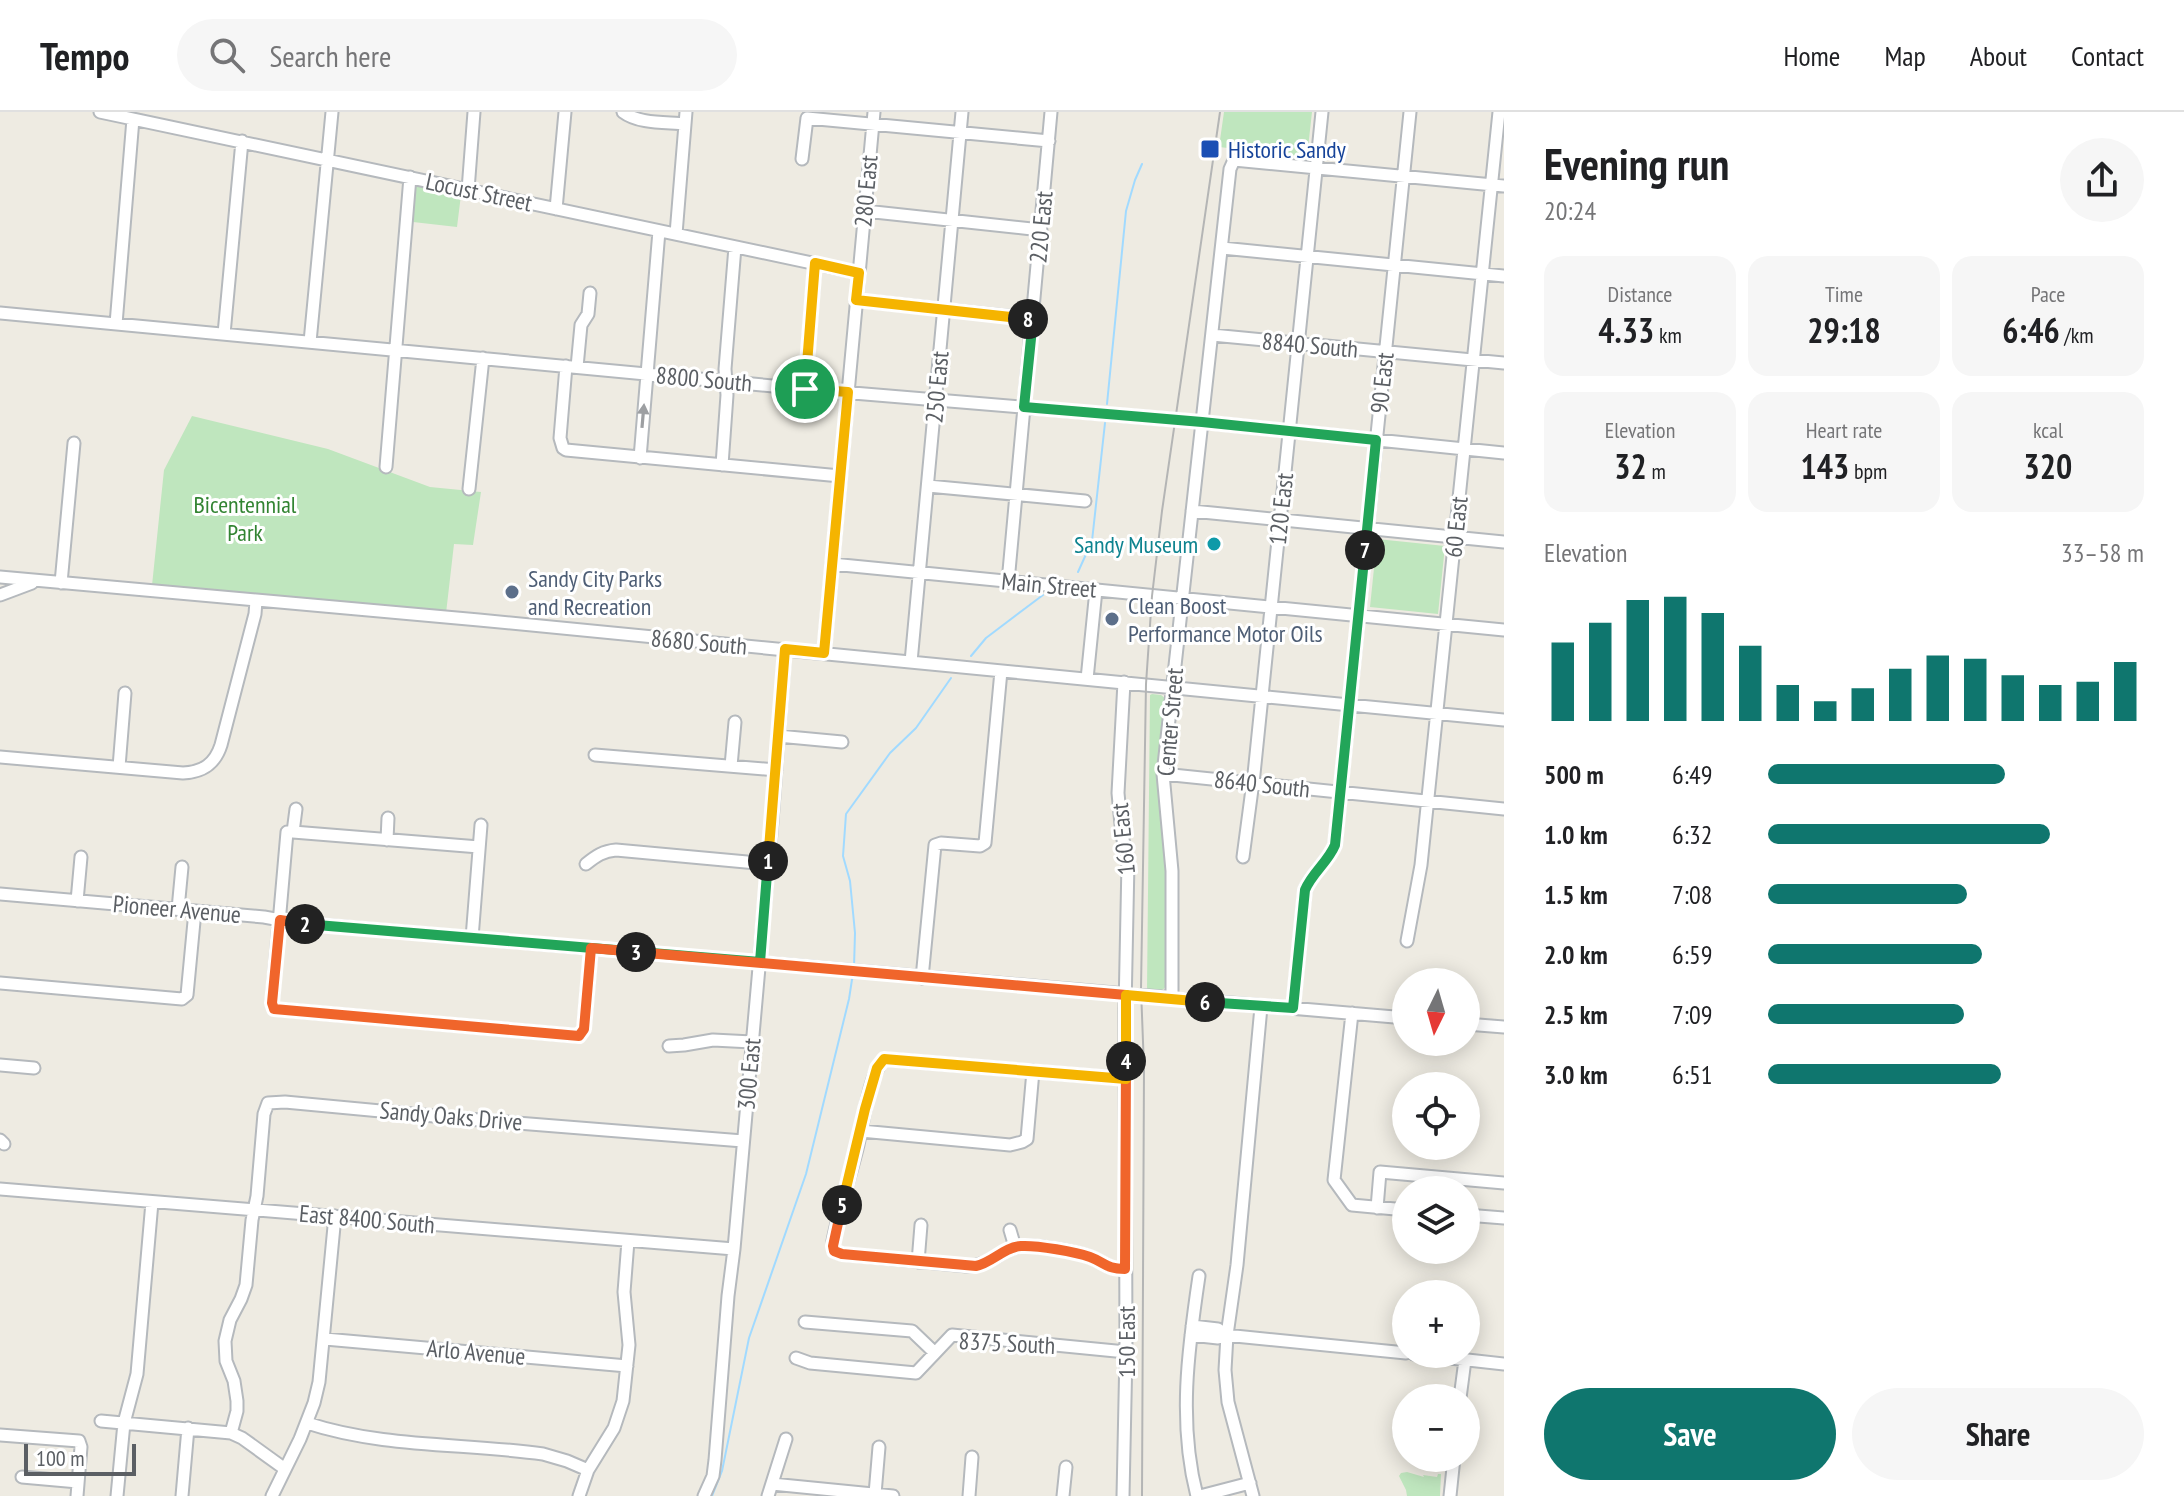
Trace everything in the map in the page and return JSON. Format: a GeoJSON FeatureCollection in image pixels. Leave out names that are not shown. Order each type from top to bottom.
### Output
{"type":"FeatureCollection","features":[{"type":"Feature","properties":{"kind":"street","name":"Locust Street"},"geometry":{"type":"LineString","coordinates":[[100,112],[859,273]]}},
{"type":"Feature","properties":{"kind":"street"},"geometry":{"type":"LineString","coordinates":[[310,342],[332,112]]}},
{"type":"Feature","properties":{"kind":"street"},"geometry":{"type":"LineString","coordinates":[[468,190],[474,112]]}},
{"type":"Feature","properties":{"kind":"street"},"geometry":{"type":"LineString","coordinates":[[556,209],[565,112]]}},
{"type":"Feature","properties":{"kind":"street"},"geometry":{"type":"LineString","coordinates":[[623,112],[641,120],[686,118],[676,234]]}},
{"type":"Feature","properties":{"kind":"street","name":"250 East"},"geometry":{"type":"LineString","coordinates":[[911,662],[962,112]]}},
{"type":"Feature","properties":{"kind":"street","name":"220 East"},"geometry":{"type":"LineString","coordinates":[[1008,582],[1051,112]]}},
{"type":"Feature","properties":{"kind":"street","name":"120 East"},"geometry":{"type":"LineString","coordinates":[[1243,857],[1322,112]]}},
{"type":"Feature","properties":{"kind":"street","name":"90 East"},"geometry":{"type":"LineString","coordinates":[[1293,1008],[1305,890],[1335,845],[1410,112]]}},
{"type":"Feature","properties":{"kind":"street","name":"60 East"},"geometry":{"type":"LineString","coordinates":[[1407,941],[1421,865],[1499,112]]}},
{"type":"Feature","properties":{"kind":"street"},"geometry":{"type":"LineString","coordinates":[[802,159],[807,118],[873,118],[961,132],[1049,141]]}},
{"type":"Feature","properties":{"kind":"street","name":"280 East"},"geometry":{"type":"LineString","coordinates":[[824,653],[873,118]]}},
{"type":"Feature","properties":{"kind":"street"},"geometry":{"type":"LineString","coordinates":[[116,324],[133,119]]}},
{"type":"Feature","properties":{"kind":"street"},"geometry":{"type":"LineString","coordinates":[[224,334],[242,141]]}},
{"type":"Feature","properties":{"kind":"street","name":"Center Street"},"geometry":{"type":"LineString","coordinates":[[1172,999],[1172,871],[1163,774],[1230,169],[1234,160],[1316,168]]}},
{"type":"Feature","properties":{"kind":"street"},"geometry":{"type":"LineString","coordinates":[[1316,168],[1504,186]]}},
{"type":"Feature","properties":{"kind":"street"},"geometry":{"type":"LineString","coordinates":[[386,467],[410,177]]}},
{"type":"Feature","properties":{"kind":"street"},"geometry":{"type":"LineString","coordinates":[[865,211],[1041,230]]}},
{"type":"Feature","properties":{"kind":"street"},"geometry":{"type":"LineString","coordinates":[[640,458],[659,231]]}},
{"type":"Feature","properties":{"kind":"street"},"geometry":{"type":"LineString","coordinates":[[722,465],[735,247]]}},
{"type":"Feature","properties":{"kind":"street"},"geometry":{"type":"LineString","coordinates":[[1222,248],[1504,276]]}},
{"type":"Feature","properties":{"kind":"street"},"geometry":{"type":"LineString","coordinates":[[805,389],[815,263]]}},
{"type":"Feature","properties":{"kind":"street"},"geometry":{"type":"LineString","coordinates":[[590,293],[588,314],[581,325],[571,367],[560,438],[563,448],[572,452],[840,476]]}},
{"type":"Feature","properties":{"kind":"street"},"geometry":{"type":"LineString","coordinates":[[856,300],[1033,319]]}},
{"type":"Feature","properties":{"kind":"street","name":"8800 South"},"geometry":{"type":"LineString","coordinates":[[0,313],[805,389],[1202,422],[1504,453]]}},
{"type":"Feature","properties":{"kind":"street","name":"8840 South"},"geometry":{"type":"LineString","coordinates":[[1212,335],[1504,363]]}},
{"type":"Feature","properties":{"kind":"street"},"geometry":{"type":"LineString","coordinates":[[469,489],[483,358]]}},
{"type":"Feature","properties":{"kind":"street"},"geometry":{"type":"LineString","coordinates":[[61,583],[74,443]]}},
{"type":"Feature","properties":{"kind":"street"},"geometry":{"type":"LineString","coordinates":[[928,486],[1085,501]]}},
{"type":"Feature","properties":{"kind":"street"},"geometry":{"type":"LineString","coordinates":[[1192,511],[1504,542]]}},
{"type":"Feature","properties":{"kind":"street","name":"Main Street"},"geometry":{"type":"LineString","coordinates":[[832,564],[1504,630]]}},
{"type":"Feature","properties":{"kind":"street","name":"8680 South"},"geometry":{"type":"LineString","coordinates":[[0,577],[785,649],[1504,720]]}},
{"type":"Feature","properties":{"kind":"street"},"geometry":{"type":"LineString","coordinates":[[0,595],[36,581]]}},
{"type":"Feature","properties":{"kind":"street"},"geometry":{"type":"LineString","coordinates":[[1087,679],[1096,590]]}},
{"type":"Feature","properties":{"kind":"street"},"geometry":{"type":"LineString","coordinates":[[0,757],[183,773],[198,771],[211,764],[219,752],[256,601]]}},
{"type":"Feature","properties":{"kind":"street","name":"300 East"},"geometry":{"type":"LineString","coordinates":[[704,1496],[713,1476],[715,1460],[785,649]]}},
{"type":"Feature","properties":{"kind":"street"},"geometry":{"type":"LineString","coordinates":[[922,978],[935,845],[980,846],[985,843],[1001,671]]}},
{"type":"Feature","properties":{"kind":"street","name":"160 East"},"geometry":{"type":"LineString","coordinates":[[1124,682],[1118,793],[1128,862],[1126,995]]}},
{"type":"Feature","properties":{"kind":"street"},"geometry":{"type":"LineString","coordinates":[[119,767],[125,693]]}},
{"type":"Feature","properties":{"kind":"street"},"geometry":{"type":"LineString","coordinates":[[731,766],[735,722]]}},
{"type":"Feature","properties":{"kind":"street"},"geometry":{"type":"LineString","coordinates":[[778,736],[842,742]]}},
{"type":"Feature","properties":{"kind":"street"},"geometry":{"type":"LineString","coordinates":[[595,755],[776,770]]}},
{"type":"Feature","properties":{"kind":"street","name":"8640 South"},"geometry":{"type":"LineString","coordinates":[[1163,774],[1504,809]]}},
{"type":"Feature","properties":{"kind":"street"},"geometry":{"type":"LineString","coordinates":[[293,832],[296,809]]}},
{"type":"Feature","properties":{"kind":"street"},"geometry":{"type":"LineString","coordinates":[[387,840],[388,818]]}},
{"type":"Feature","properties":{"kind":"street"},"geometry":{"type":"LineString","coordinates":[[472,938],[481,825]]}},
{"type":"Feature","properties":{"kind":"street"},"geometry":{"type":"LineString","coordinates":[[479,847],[287,832],[272,1003],[274,1009],[579,1036],[584,1029],[591,948]]}},
{"type":"Feature","properties":{"kind":"street"},"geometry":{"type":"LineString","coordinates":[[586,864],[596,855],[616,850],[768,864]]}},
{"type":"Feature","properties":{"kind":"street"},"geometry":{"type":"LineString","coordinates":[[77,901],[81,857]]}},
{"type":"Feature","properties":{"kind":"street"},"geometry":{"type":"LineString","coordinates":[[178,909],[182,867]]}},
{"type":"Feature","properties":{"kind":"street","name":"Pioneer Avenue"},"geometry":{"type":"LineString","coordinates":[[0,894],[297,923],[1392,1017]]}},
{"type":"Feature","properties":{"kind":"street"},"geometry":{"type":"LineString","coordinates":[[0,983],[182,999],[187,995],[195,911]]}},
{"type":"Feature","properties":{"kind":"street","name":"150 East"},"geometry":{"type":"LineString","coordinates":[[1123,1496],[1126,995]]}},
{"type":"Feature","properties":{"kind":"street"},"geometry":{"type":"LineString","coordinates":[[1253,1496],[1226,1386],[1226,1335],[1237,1265],[1261,1007]]}},
{"type":"Feature","properties":{"kind":"street"},"geometry":{"type":"LineString","coordinates":[[1352,1013],[1334,1180],[1352,1205],[1392,1209]]}},
{"type":"Feature","properties":{"kind":"street"},"geometry":{"type":"LineString","coordinates":[[1480,1025],[1504,1027]]}},
{"type":"Feature","properties":{"kind":"street"},"geometry":{"type":"LineString","coordinates":[[669,1046],[713,1040],[752,1042]]}},
{"type":"Feature","properties":{"kind":"street"},"geometry":{"type":"LineString","coordinates":[[1125,1269],[1110,1268],[1088,1256],[1032,1246],[1015,1247],[992,1261],[976,1266],[842,1254],[834,1251],[834,1237],[865,1109],[877,1068],[884,1059],[1126,1079]]}},
{"type":"Feature","properties":{"kind":"street"},"geometry":{"type":"LineString","coordinates":[[0,1065],[34,1068]]}},
{"type":"Feature","properties":{"kind":"street"},"geometry":{"type":"LineString","coordinates":[[861,1131],[1010,1145],[1022,1142],[1027,1139],[1033,1071]]}},
{"type":"Feature","properties":{"kind":"street","name":"Sandy Oaks Drive"},"geometry":{"type":"LineString","coordinates":[[254,1210],[264,1114],[268,1103],[273,1101],[743,1141]]}},
{"type":"Feature","properties":{"kind":"street"},"geometry":{"type":"LineString","coordinates":[[1377,1208],[1380,1172],[1504,1183]]}},
{"type":"Feature","properties":{"kind":"street","name":"East 8400 South"},"geometry":{"type":"LineString","coordinates":[[0,1189],[734,1249]]}},
{"type":"Feature","properties":{"kind":"street"},"geometry":{"type":"LineString","coordinates":[[117,1496],[124,1423],[137,1374],[152,1202]]}},
{"type":"Feature","properties":{"kind":"street"},"geometry":{"type":"LineString","coordinates":[[231,1433],[237,1401],[234,1381],[226,1361],[225,1341],[230,1320],[246,1285],[254,1210]]}},
{"type":"Feature","properties":{"kind":"street"},"geometry":{"type":"LineString","coordinates":[[272,1496],[307,1423],[319,1382],[335,1216]]}},
{"type":"Feature","properties":{"kind":"street"},"geometry":{"type":"LineString","coordinates":[[1480,1216],[1504,1218]]}},
{"type":"Feature","properties":{"kind":"street"},"geometry":{"type":"LineString","coordinates":[[918,1262],[921,1225]]}},
{"type":"Feature","properties":{"kind":"street"},"geometry":{"type":"LineString","coordinates":[[1010,1230],[1015,1247]]}},
{"type":"Feature","properties":{"kind":"street"},"geometry":{"type":"LineString","coordinates":[[579,1496],[588,1470],[608,1441],[620,1414],[625,1388],[629,1333],[624,1292],[628,1241]]}},
{"type":"Feature","properties":{"kind":"street"},"geometry":{"type":"LineString","coordinates":[[1199,1276],[1186,1378],[1188,1452],[1199,1496],[1250,1483]]}},
{"type":"Feature","properties":{"kind":"street","name":"8375 South"},"geometry":{"type":"LineString","coordinates":[[805,1322],[912,1331],[935,1353],[952,1335],[1126,1352]]}},
{"type":"Feature","properties":{"kind":"street"},"geometry":{"type":"LineString","coordinates":[[1192,1331],[1218,1338],[1226,1335],[1392,1352]]}},
{"type":"Feature","properties":{"kind":"street","name":"Arlo Avenue"},"geometry":{"type":"LineString","coordinates":[[325,1339],[627,1366]]}},
{"type":"Feature","properties":{"kind":"street"},"geometry":{"type":"LineString","coordinates":[[796,1358],[810,1363],[916,1373],[935,1353]]}},
{"type":"Feature","properties":{"kind":"street"},"geometry":{"type":"LineString","coordinates":[[1480,1362],[1504,1364]]}},
{"type":"Feature","properties":{"kind":"street"},"geometry":{"type":"LineString","coordinates":[[101,1421],[231,1433],[285,1469]]}},
{"type":"Feature","properties":{"kind":"street"},"geometry":{"type":"LineString","coordinates":[[307,1423],[369,1438],[543,1454],[588,1470]]}},
{"type":"Feature","properties":{"kind":"street"},"geometry":{"type":"LineString","coordinates":[[182,1496],[188,1428]]}},
{"type":"Feature","properties":{"kind":"street"},"geometry":{"type":"LineString","coordinates":[[0,1435],[79,1441],[77,1496]]}},
{"type":"Feature","properties":{"kind":"street"},"geometry":{"type":"LineString","coordinates":[[786,1439],[770,1490],[893,1496]]}},
{"type":"Feature","properties":{"kind":"street"},"geometry":{"type":"LineString","coordinates":[[875,1494],[879,1447]]}},
{"type":"Feature","properties":{"kind":"street"},"geometry":{"type":"LineString","coordinates":[[969,1496],[972,1457]]}},
{"type":"Feature","properties":{"kind":"street"},"geometry":{"type":"LineString","coordinates":[[1063,1496],[1066,1467]]}},
{"type":"Feature","properties":{"kind":"street"},"geometry":{"type":"LineString","coordinates":[[1450,1496],[1453,1472]]}},
{"type":"Feature","properties":{"kind":"street"},"geometry":{"type":"LineString","coordinates":[[22,1477],[78,1482]]}},
{"type":"Feature","properties":{"kind":"green space"},"geometry":{"type":"Polygon","coordinates":[[[1224,112],[1312,112],[1307,157],[1219,147],[1224,112]]]}},
{"type":"Feature","properties":{"kind":"green space"},"geometry":{"type":"Polygon","coordinates":[[[416,185],[461,195],[457,227],[413,222],[416,185]]]}},
{"type":"Feature","properties":{"kind":"green space","name":"Bicentennial Park"},"geometry":{"type":"Polygon","coordinates":[[[192,416],[328,449],[430,487],[481,492],[473,545],[454,544],[445,622],[151,595],[164,470],[192,416]]]}},
{"type":"Feature","properties":{"kind":"green space"},"geometry":{"type":"Polygon","coordinates":[[[1377,539],[1445,546],[1438,614],[1370,607],[1377,539]]]}},
{"type":"Feature","properties":{"kind":"green space"},"geometry":{"type":"Polygon","coordinates":[[[1150,695],[1166,699],[1157,782],[1167,868],[1167,983],[1162,990],[1147,991],[1150,695]]]}},
{"type":"Feature","properties":{"kind":"green space"},"geometry":{"type":"Polygon","coordinates":[[[1401,1473],[1424,1477],[1441,1474],[1440,1496],[1407,1496],[1399,1476],[1401,1473]]]}},
{"type":"Feature","properties":{"kind":"waterway"},"geometry":{"type":"LineString","coordinates":[[1107,404],[1126,211],[1142,164]]}},
{"type":"Feature","properties":{"kind":"waterway"},"geometry":{"type":"LineString","coordinates":[[1078,572],[1092,541],[1105,423]]}},
{"type":"Feature","properties":{"kind":"waterway"},"geometry":{"type":"LineString","coordinates":[[971,656],[986,638],[1043,595]]}},
{"type":"Feature","properties":{"kind":"waterway"},"geometry":{"type":"LineString","coordinates":[[854,967],[855,933],[850,881],[843,856],[846,814],[890,753],[916,728],[951,678]]}},
{"type":"Feature","properties":{"kind":"waterway"},"geometry":{"type":"LineString","coordinates":[[712,1496],[722,1471],[749,1338],[806,1174],[853,973]]}},
{"type":"Feature","properties":{"kind":"tram line"},"geometry":{"type":"LineString","coordinates":[[1142,1496],[1144,1068],[1141,989],[1146,684],[1162,511],[1220,112]]}},
{"type":"Feature","properties":{"kind":"place","name":"Historic Sandy"},"geometry":{"type":"Point","coordinates":[1210,149]}},
{"type":"Feature","properties":{"kind":"place","name":"Sandy Museum"},"geometry":{"type":"Point","coordinates":[1214,544]}},
{"type":"Feature","properties":{"kind":"place","name":"Sandy City Parks and Recreation"},"geometry":{"type":"Point","coordinates":[512,592]}},
{"type":"Feature","properties":{"kind":"place","name":"Clean Boost Performance Motor Oils"},"geometry":{"type":"Point","coordinates":[1112,619]}},
{"type":"Feature","properties":{"kind":"route"},"geometry":{"type":"LineString","coordinates":[[805,389],[815,263],[859,273],[856,300],[1033,319],[1024,407],[1376,440],[1335,845],[1305,890],[1293,1008],[1126,995],[1126,1079],[895,1059],[884,1059],[877,1068],[834,1237],[834,1251],[847,1255],[976,1266],[984,1265],[1015,1247],[1032,1246],[1088,1256],[1106,1267],[1125,1269],[1126,1079],[1125,1009],[1126,995],[591,948],[584,1029],[579,1036],[274,1009],[280,920],[760,962],[785,649],[824,653],[848,392],[805,389]]}}]}
